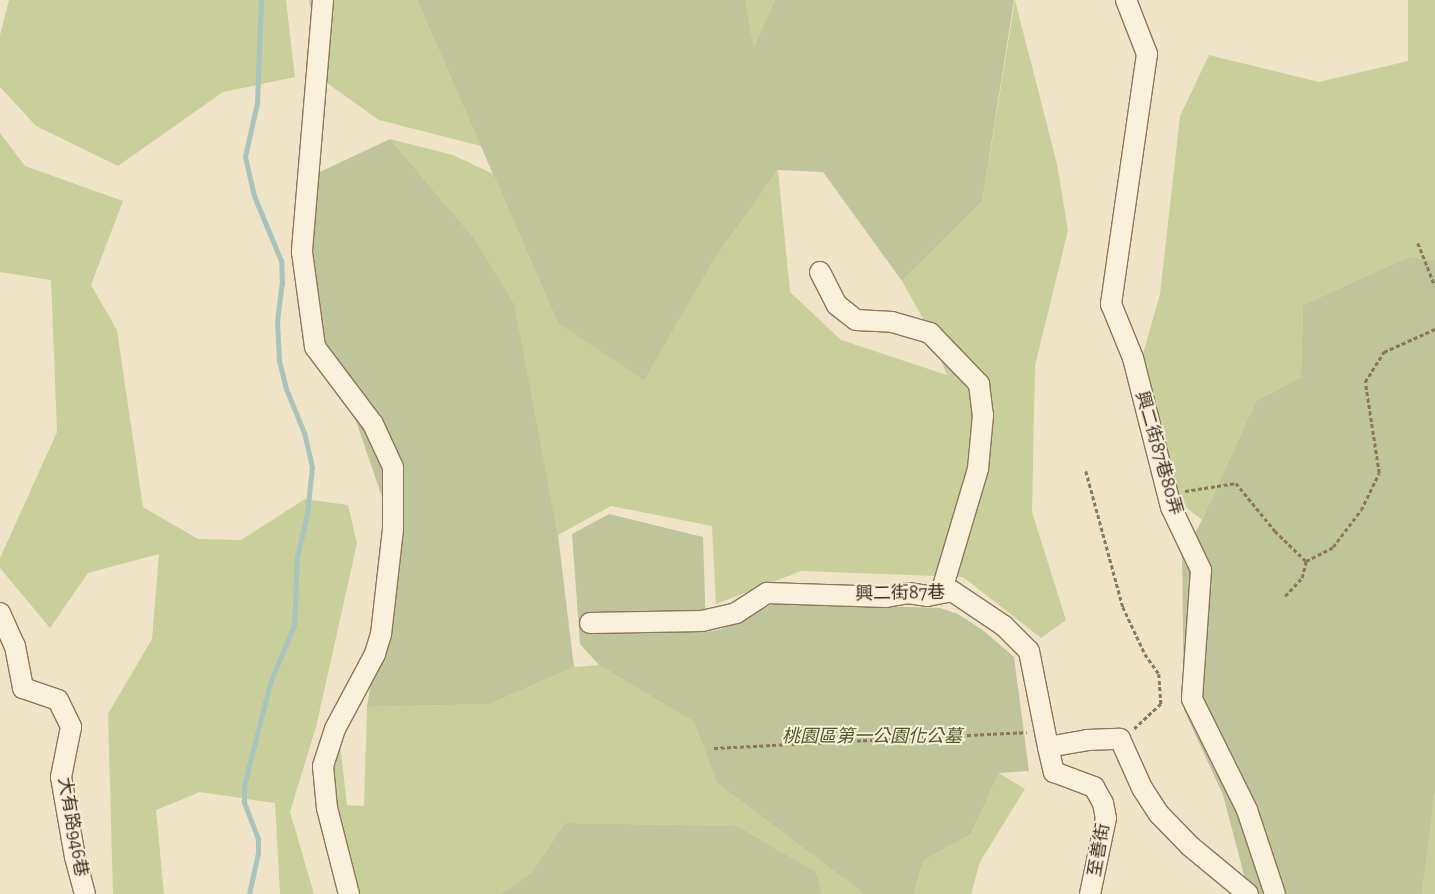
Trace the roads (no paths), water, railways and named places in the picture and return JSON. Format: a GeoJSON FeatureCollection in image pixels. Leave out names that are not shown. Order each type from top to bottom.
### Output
{"type":"FeatureCollection","features":[{"type":"Feature","properties":{"kind":"street"},"geometry":{"type":"LineString","coordinates":[[323,0],[302,252],[315,347],[373,424],[393,467],[393,529],[382,634],[375,654],[335,729],[323,766],[327,808],[349,894]]}},
{"type":"Feature","properties":{"kind":"street","name":"興二街87巷80弄"},"geometry":{"type":"LineString","coordinates":[[1126,0],[1147,54],[1111,304],[1133,358],[1171,507],[1201,570],[1192,700],[1247,810],[1275,894]]}},
{"type":"Feature","properties":{"kind":"street"},"geometry":{"type":"LineString","coordinates":[[820,272],[837,305],[856,320],[892,322],[930,333],[979,384],[983,415],[978,469],[941,593]]}},
{"type":"Feature","properties":{"kind":"street","name":"興二街87巷"},"geometry":{"type":"LineString","coordinates":[[590,623],[702,621],[736,613],[767,593],[886,597],[952,591],[970,600],[1004,626],[1030,651],[1046,739]]}},
{"type":"Feature","properties":{"kind":"street","name":"大有路946巷"},"geometry":{"type":"LineString","coordinates":[[0,613],[15,646],[23,688],[58,700],[72,726],[61,777],[75,856],[86,894]]}},
{"type":"Feature","properties":{"kind":"street"},"geometry":{"type":"LineString","coordinates":[[1046,739],[1087,740],[1120,738],[1142,788],[1159,814],[1190,846],[1248,894]]}},
{"type":"Feature","properties":{"kind":"street","name":"至善街"},"geometry":{"type":"LineString","coordinates":[[1046,739],[1054,772],[1094,787],[1102,803],[1106,818],[1090,894]]}},
{"type":"Feature","properties":{"kind":"waterway"},"geometry":{"type":"LineString","coordinates":[[249,894],[258,853],[258,839],[244,802],[244,786],[270,683],[294,625],[297,557],[307,515],[312,467],[304,433],[286,389],[279,360],[277,322],[282,284],[281,261],[254,196],[245,157],[257,103],[261,0]]}},
{"type":"Feature","properties":{"kind":"park label","name":"桃園區第一公園化公墓"},"geometry":{"type":"Point","coordinates":[872,736]}}]}
